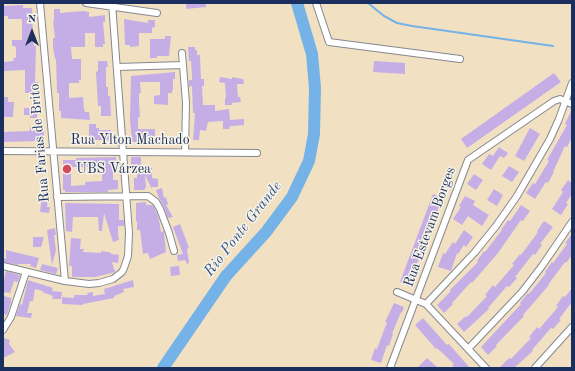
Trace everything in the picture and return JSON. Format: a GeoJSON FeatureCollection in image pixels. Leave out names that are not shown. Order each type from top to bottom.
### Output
{"type":"FeatureCollection","features":[{"type":"Feature","properties":{"kind":"street","name":"Rua Farias de Brito"},"geometry":{"type":"LineString","coordinates":[[40,3],[65,281]]}},
{"type":"Feature","properties":{"kind":"street"},"geometry":{"type":"LineString","coordinates":[[86,3],[112,5],[157,13]]}},
{"type":"Feature","properties":{"kind":"street"},"geometry":{"type":"LineString","coordinates":[[316,3],[329,42],[460,59]]}},
{"type":"Feature","properties":{"kind":"street"},"geometry":{"type":"LineString","coordinates":[[3,266],[80,284],[99,283],[113,279],[122,272],[128,256],[129,246],[112,5]]}},
{"type":"Feature","properties":{"kind":"street"},"geometry":{"type":"LineString","coordinates":[[182,53],[186,103],[185,152]]}},
{"type":"Feature","properties":{"kind":"street"},"geometry":{"type":"LineString","coordinates":[[117,67],[184,66]]}},
{"type":"Feature","properties":{"kind":"street"},"geometry":{"type":"LineString","coordinates":[[426,304],[475,252],[517,196],[550,139],[569,102],[572,83]]}},
{"type":"Feature","properties":{"kind":"street","name":"Rua Estevam Borges"},"geometry":{"type":"LineString","coordinates":[[390,368],[468,160],[554,100],[560,99],[569,102]]}},
{"type":"Feature","properties":{"kind":"street","name":"Rua Ylton Machado"},"geometry":{"type":"LineString","coordinates":[[3,151],[257,153]]}},
{"type":"Feature","properties":{"kind":"street"},"geometry":{"type":"LineString","coordinates":[[57,197],[148,196],[156,202],[165,221],[174,251]]}},
{"type":"Feature","properties":{"kind":"street"},"geometry":{"type":"LineString","coordinates":[[468,349],[522,292],[572,222]]}},
{"type":"Feature","properties":{"kind":"street"},"geometry":{"type":"LineString","coordinates":[[3,330],[11,317],[26,272]]}},
{"type":"Feature","properties":{"kind":"street"},"geometry":{"type":"LineString","coordinates":[[397,292],[426,304],[486,368]]}},
{"type":"Feature","properties":{"kind":"street"},"geometry":{"type":"LineString","coordinates":[[535,368],[572,327]]}},
{"type":"Feature","properties":{"kind":"building"},"geometry":{"type":"Polygon","coordinates":[[[186,3],[206,3],[206,7],[186,9],[186,3]]]}},
{"type":"Feature","properties":{"kind":"building"},"geometry":{"type":"Polygon","coordinates":[[[23,5],[23,8],[32,8],[33,38],[34,46],[36,46],[35,82],[38,82],[38,93],[25,93],[25,70],[3,71],[3,62],[14,61],[13,58],[16,58],[16,48],[15,46],[12,46],[12,40],[22,40],[22,19],[8,19],[8,16],[3,16],[3,6],[23,5]]]}},
{"type":"Feature","properties":{"kind":"building"},"geometry":{"type":"Polygon","coordinates":[[[54,9],[60,9],[60,13],[83,11],[89,12],[89,17],[105,15],[105,22],[103,22],[105,44],[103,44],[103,47],[95,47],[95,33],[85,33],[85,47],[71,47],[72,59],[81,59],[81,80],[79,80],[79,83],[69,83],[69,98],[83,97],[84,109],[85,112],[89,112],[90,120],[61,118],[61,111],[59,111],[59,93],[57,93],[56,59],[53,47],[53,38],[55,38],[53,21],[54,9]]]}},
{"type":"Feature","properties":{"kind":"building"},"geometry":{"type":"Polygon","coordinates":[[[124,19],[148,23],[148,20],[155,20],[155,27],[152,28],[152,33],[139,33],[139,46],[130,47],[130,45],[125,45],[124,19]]]}},
{"type":"Feature","properties":{"kind":"building"},"geometry":{"type":"Polygon","coordinates":[[[165,36],[171,36],[169,56],[157,56],[157,58],[150,58],[150,39],[165,39],[165,36]]]}},
{"type":"Feature","properties":{"kind":"building"},"geometry":{"type":"Polygon","coordinates":[[[188,47],[195,47],[195,50],[197,50],[197,55],[200,55],[201,79],[204,79],[204,86],[202,86],[203,105],[215,105],[215,111],[229,109],[230,120],[244,119],[244,125],[232,126],[229,127],[230,129],[223,129],[223,121],[208,122],[206,131],[200,130],[199,140],[193,140],[195,113],[193,113],[192,86],[189,87],[189,80],[192,80],[192,76],[188,47]]]}},
{"type":"Feature","properties":{"kind":"building"},"geometry":{"type":"Polygon","coordinates":[[[98,61],[107,61],[108,67],[106,67],[106,87],[108,87],[108,96],[110,96],[111,116],[101,116],[101,106],[98,106],[96,72],[98,71],[98,61]]]}},
{"type":"Feature","properties":{"kind":"building"},"geometry":{"type":"Polygon","coordinates":[[[374,61],[405,63],[405,74],[373,72],[374,61]]]}},
{"type":"Feature","properties":{"kind":"building"},"geometry":{"type":"Polygon","coordinates":[[[175,72],[172,93],[168,93],[168,105],[154,104],[154,96],[160,95],[160,82],[140,82],[140,117],[138,117],[138,129],[155,129],[155,136],[139,137],[140,142],[132,142],[130,120],[131,76],[175,72]]]}},
{"type":"Feature","properties":{"kind":"building"},"geometry":{"type":"Polygon","coordinates":[[[554,73],[561,82],[467,148],[461,139],[554,73]]]}},
{"type":"Feature","properties":{"kind":"building"},"geometry":{"type":"Polygon","coordinates":[[[220,77],[243,79],[244,84],[237,85],[238,97],[240,97],[241,102],[232,103],[232,105],[225,105],[225,83],[219,82],[220,77]]]}},
{"type":"Feature","properties":{"kind":"building"},"geometry":{"type":"Polygon","coordinates":[[[3,97],[8,97],[8,102],[14,102],[13,117],[3,117],[3,97]]]}},
{"type":"Feature","properties":{"kind":"building"},"geometry":{"type":"Polygon","coordinates":[[[24,108],[37,108],[37,118],[30,118],[30,115],[24,115],[24,108]]]}},
{"type":"Feature","properties":{"kind":"building"},"geometry":{"type":"Polygon","coordinates":[[[572,109],[572,138],[567,147],[565,146],[548,183],[546,182],[535,199],[526,193],[533,183],[535,184],[549,161],[547,160],[567,125],[565,124],[572,109]]]}},
{"type":"Feature","properties":{"kind":"building"},"geometry":{"type":"Polygon","coordinates":[[[89,124],[96,124],[96,128],[99,128],[99,130],[111,130],[112,140],[89,140],[89,124]]]}},
{"type":"Feature","properties":{"kind":"building"},"geometry":{"type":"Polygon","coordinates":[[[30,127],[38,127],[38,131],[44,131],[44,137],[39,137],[39,141],[3,142],[3,132],[30,131],[30,127]]]}},
{"type":"Feature","properties":{"kind":"building"},"geometry":{"type":"Polygon","coordinates":[[[530,128],[540,134],[524,161],[515,156],[530,128]]]}},
{"type":"Feature","properties":{"kind":"building"},"geometry":{"type":"Polygon","coordinates":[[[499,147],[508,153],[504,158],[500,156],[491,170],[482,164],[489,154],[493,156],[499,147]]]}},
{"type":"Feature","properties":{"kind":"building"},"geometry":{"type":"Polygon","coordinates":[[[116,157],[116,168],[113,168],[113,180],[118,180],[118,189],[108,190],[108,192],[65,192],[65,190],[63,190],[63,160],[76,160],[76,158],[116,157]],[[71,167],[71,186],[85,185],[85,182],[102,181],[102,167],[71,167]]]}},
{"type":"Feature","properties":{"kind":"building"},"geometry":{"type":"Polygon","coordinates":[[[131,157],[141,157],[141,167],[131,167],[131,157]]]}},
{"type":"Feature","properties":{"kind":"building"},"geometry":{"type":"Polygon","coordinates":[[[509,166],[519,172],[512,182],[502,176],[509,166]]]}},
{"type":"Feature","properties":{"kind":"building"},"geometry":{"type":"Polygon","coordinates":[[[152,168],[152,178],[158,179],[158,187],[152,187],[152,189],[145,175],[146,187],[144,190],[134,190],[134,178],[137,178],[137,169],[152,168]]]}},
{"type":"Feature","properties":{"kind":"building"},"geometry":{"type":"Polygon","coordinates":[[[474,174],[483,180],[476,190],[467,184],[474,174]]]}},
{"type":"Feature","properties":{"kind":"building"},"geometry":{"type":"Polygon","coordinates":[[[568,180],[572,183],[572,194],[561,215],[552,209],[563,192],[561,190],[568,180]]]}},
{"type":"Feature","properties":{"kind":"building"},"geometry":{"type":"Polygon","coordinates":[[[162,188],[164,198],[166,197],[168,204],[166,205],[173,217],[168,218],[159,198],[156,190],[162,188]]]}},
{"type":"Feature","properties":{"kind":"building"},"geometry":{"type":"Polygon","coordinates":[[[40,189],[49,189],[47,207],[50,207],[49,213],[40,212],[42,195],[40,195],[40,189]]]}},
{"type":"Feature","properties":{"kind":"building"},"geometry":{"type":"Polygon","coordinates":[[[494,189],[503,195],[497,206],[487,200],[494,189]]]}},
{"type":"Feature","properties":{"kind":"building"},"geometry":{"type":"Polygon","coordinates":[[[433,194],[443,198],[430,228],[409,286],[400,282],[433,194]]]}},
{"type":"Feature","properties":{"kind":"building"},"geometry":{"type":"Polygon","coordinates":[[[465,196],[475,201],[473,205],[489,215],[482,226],[468,216],[462,225],[453,219],[461,207],[459,206],[465,196]]]}},
{"type":"Feature","properties":{"kind":"building"},"geometry":{"type":"Polygon","coordinates":[[[146,202],[146,205],[153,205],[159,220],[161,232],[164,231],[166,252],[150,259],[148,253],[143,254],[140,230],[137,230],[136,221],[136,203],[146,202]]]}},
{"type":"Feature","properties":{"kind":"building"},"geometry":{"type":"Polygon","coordinates":[[[65,203],[119,204],[119,220],[124,220],[124,226],[118,226],[119,240],[113,242],[104,213],[102,231],[99,231],[98,217],[73,217],[72,232],[66,231],[65,203]]]}},
{"type":"Feature","properties":{"kind":"building"},"geometry":{"type":"Polygon","coordinates":[[[521,205],[530,211],[523,221],[521,220],[498,253],[444,313],[437,305],[478,262],[477,261],[484,251],[485,252],[508,220],[510,221],[521,205]]]}},
{"type":"Feature","properties":{"kind":"building"},"geometry":{"type":"Polygon","coordinates":[[[544,221],[553,227],[540,244],[542,245],[535,255],[533,254],[515,277],[517,278],[509,287],[507,286],[488,308],[489,309],[464,332],[457,324],[466,316],[467,317],[487,296],[485,295],[493,285],[495,287],[514,265],[512,264],[520,254],[521,255],[544,221]]]}},
{"type":"Feature","properties":{"kind":"building"},"geometry":{"type":"Polygon","coordinates":[[[180,224],[189,248],[187,249],[189,263],[187,264],[185,260],[178,261],[177,255],[183,254],[173,227],[180,224]]]}},
{"type":"Feature","properties":{"kind":"building"},"geometry":{"type":"Polygon","coordinates":[[[55,228],[56,235],[54,235],[56,250],[52,265],[47,230],[55,228]]]}},
{"type":"Feature","properties":{"kind":"building"},"geometry":{"type":"Polygon","coordinates":[[[464,230],[473,237],[466,247],[464,245],[458,254],[457,253],[451,271],[438,267],[443,253],[445,254],[453,242],[455,244],[464,230]]]}},
{"type":"Feature","properties":{"kind":"building"},"geometry":{"type":"Polygon","coordinates":[[[572,234],[572,255],[523,315],[524,316],[488,355],[481,347],[521,304],[520,303],[528,293],[529,294],[546,273],[545,272],[552,262],[553,263],[567,244],[565,243],[572,234]]]}},
{"type":"Feature","properties":{"kind":"building"},"geometry":{"type":"Polygon","coordinates":[[[33,237],[44,237],[41,247],[33,247],[33,237]]]}},
{"type":"Feature","properties":{"kind":"building"},"geometry":{"type":"Polygon","coordinates":[[[71,238],[81,239],[80,249],[84,249],[83,252],[101,253],[101,251],[119,255],[118,263],[112,262],[115,272],[96,277],[72,277],[72,266],[69,266],[71,238]]]}},
{"type":"Feature","properties":{"kind":"building"},"geometry":{"type":"Polygon","coordinates":[[[6,250],[39,258],[36,268],[30,266],[31,264],[18,265],[3,262],[3,258],[6,259],[6,250]]]}},
{"type":"Feature","properties":{"kind":"building"},"geometry":{"type":"Polygon","coordinates":[[[42,264],[58,268],[56,274],[40,270],[42,264]]]}},
{"type":"Feature","properties":{"kind":"building"},"geometry":{"type":"Polygon","coordinates":[[[179,266],[180,275],[171,276],[170,267],[179,266]]]}},
{"type":"Feature","properties":{"kind":"building"},"geometry":{"type":"Polygon","coordinates":[[[6,271],[20,275],[18,282],[14,281],[10,293],[3,292],[6,271]]]}},
{"type":"Feature","properties":{"kind":"building"},"geometry":{"type":"Polygon","coordinates":[[[28,280],[53,288],[52,291],[62,292],[61,299],[52,299],[53,296],[35,289],[33,301],[30,301],[27,313],[32,313],[31,318],[16,316],[20,304],[22,305],[28,280]]]}},
{"type":"Feature","properties":{"kind":"building"},"geometry":{"type":"Polygon","coordinates":[[[133,280],[134,287],[123,289],[124,292],[114,296],[114,298],[83,305],[62,304],[62,297],[74,298],[74,295],[88,295],[87,293],[93,292],[93,296],[105,294],[104,289],[133,280]]]}},
{"type":"Feature","properties":{"kind":"building"},"geometry":{"type":"Polygon","coordinates":[[[572,288],[572,302],[559,319],[561,320],[553,329],[551,328],[532,350],[533,351],[514,368],[499,368],[509,358],[511,359],[531,338],[529,337],[537,327],[539,329],[558,307],[556,306],[563,296],[565,297],[572,288]]]}},
{"type":"Feature","properties":{"kind":"building"},"geometry":{"type":"Polygon","coordinates":[[[4,296],[11,298],[7,315],[3,314],[4,296]]]}},
{"type":"Feature","properties":{"kind":"building"},"geometry":{"type":"Polygon","coordinates":[[[394,303],[404,307],[392,334],[389,346],[387,345],[381,363],[371,360],[375,348],[377,349],[387,322],[385,322],[394,303]]]}},
{"type":"Feature","properties":{"kind":"building"},"geometry":{"type":"Polygon","coordinates":[[[423,318],[470,368],[455,368],[452,365],[454,364],[437,348],[436,349],[415,325],[423,318]]]}},
{"type":"Feature","properties":{"kind":"building"},"geometry":{"type":"Polygon","coordinates":[[[4,338],[10,340],[9,344],[15,352],[3,358],[4,338]]]}},
{"type":"Feature","properties":{"kind":"building"},"geometry":{"type":"Polygon","coordinates":[[[427,358],[438,368],[417,368],[427,358]]]}},
{"type":"Feature","properties":{"kind":"waterway","name":"Rio Ponte Grande"},"geometry":{"type":"LineString","coordinates":[[163,368],[226,276],[266,232],[292,197],[309,161],[314,134],[315,88],[312,54],[297,3]]}},
{"type":"Feature","properties":{"kind":"waterway"},"geometry":{"type":"LineString","coordinates":[[368,3],[384,16],[397,23],[553,46]]}},
{"type":"Feature","properties":{"kind":"place","name":"UBS Várzea"},"geometry":{"type":"Point","coordinates":[67,169]}}]}
